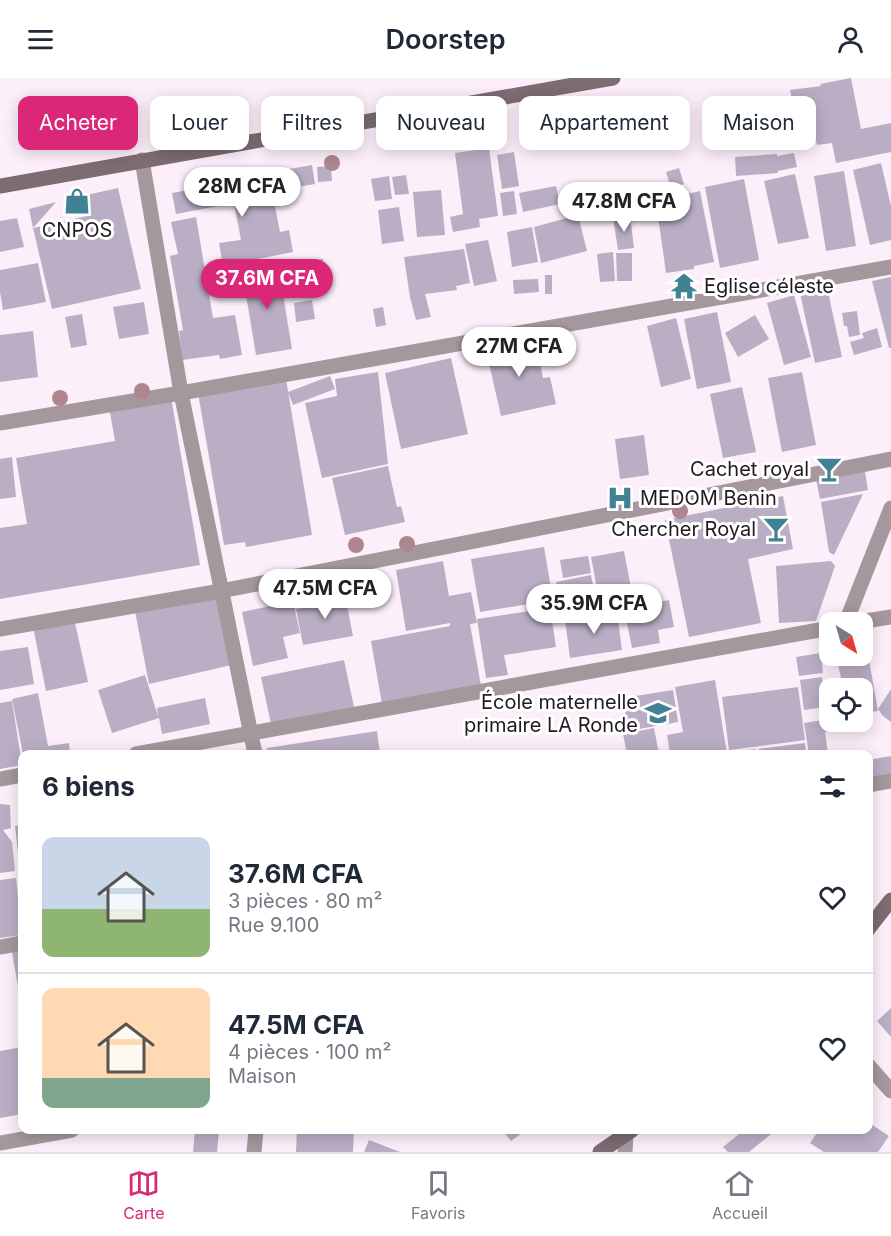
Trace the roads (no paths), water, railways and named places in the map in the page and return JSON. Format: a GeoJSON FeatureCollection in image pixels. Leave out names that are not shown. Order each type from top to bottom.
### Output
{"type":"FeatureCollection","features":[{"type":"Feature","properties":{"kind":"street"},"geometry":{"type":"LineString","coordinates":[[0,186],[613,78]]}},
{"type":"Feature","properties":{"kind":"street"},"geometry":{"type":"LineString","coordinates":[[142,160],[180,393],[254,750]]}},
{"type":"Feature","properties":{"kind":"street"},"geometry":{"type":"LineString","coordinates":[[0,423],[891,267]]}},
{"type":"Feature","properties":{"kind":"street"},"geometry":{"type":"LineString","coordinates":[[0,629],[221,591],[891,459]]}},
{"type":"Feature","properties":{"kind":"street"},"geometry":{"type":"LineString","coordinates":[[850,612],[891,508]]}},
{"type":"Feature","properties":{"kind":"street"},"geometry":{"type":"LineString","coordinates":[[873,620],[891,617]]}},
{"type":"Feature","properties":{"kind":"street"},"geometry":{"type":"LineString","coordinates":[[159,750],[819,630]]}},
{"type":"Feature","properties":{"kind":"street"},"geometry":{"type":"LineString","coordinates":[[0,779],[18,776]]}},
{"type":"Feature","properties":{"kind":"street"},"geometry":{"type":"LineString","coordinates":[[873,784],[891,781]]}},
{"type":"Feature","properties":{"kind":"street"},"geometry":{"type":"LineString","coordinates":[[873,922],[891,900]]}},
{"type":"Feature","properties":{"kind":"street"},"geometry":{"type":"LineString","coordinates":[[0,947],[18,944]]}},
{"type":"Feature","properties":{"kind":"street"},"geometry":{"type":"LineString","coordinates":[[873,1071],[891,1091]]}},
{"type":"Feature","properties":{"kind":"street"},"geometry":{"type":"LineString","coordinates":[[0,1143],[50,1134]]}},
{"type":"Feature","properties":{"kind":"street"},"geometry":{"type":"LineString","coordinates":[[254,1152],[256,1134]]}},
{"type":"Feature","properties":{"kind":"street"},"geometry":{"type":"LineString","coordinates":[[600,1152],[626,1134]]}},
{"type":"Feature","properties":{"kind":"street"},"geometry":{"type":"LineString","coordinates":[[625,1152],[629,1134]]}},
{"type":"Feature","properties":{"kind":"place","name":"CNPOS"},"geometry":{"type":"Point","coordinates":[77,201]}},
{"type":"Feature","properties":{"kind":"place","name":"Eglise céleste"},"geometry":{"type":"Point","coordinates":[684,286]}},
{"type":"Feature","properties":{"kind":"place","name":"Cachet royal"},"geometry":{"type":"Point","coordinates":[829,469]}},
{"type":"Feature","properties":{"kind":"place","name":"MEDOM Benin"},"geometry":{"type":"Point","coordinates":[620,498]}},
{"type":"Feature","properties":{"kind":"place","name":"Chercher Royal"},"geometry":{"type":"Point","coordinates":[776,529]}},
{"type":"Feature","properties":{"kind":"place","name":"École maternelle primaire LA Ronde"},"geometry":{"type":"Point","coordinates":[658,713]}}]}
